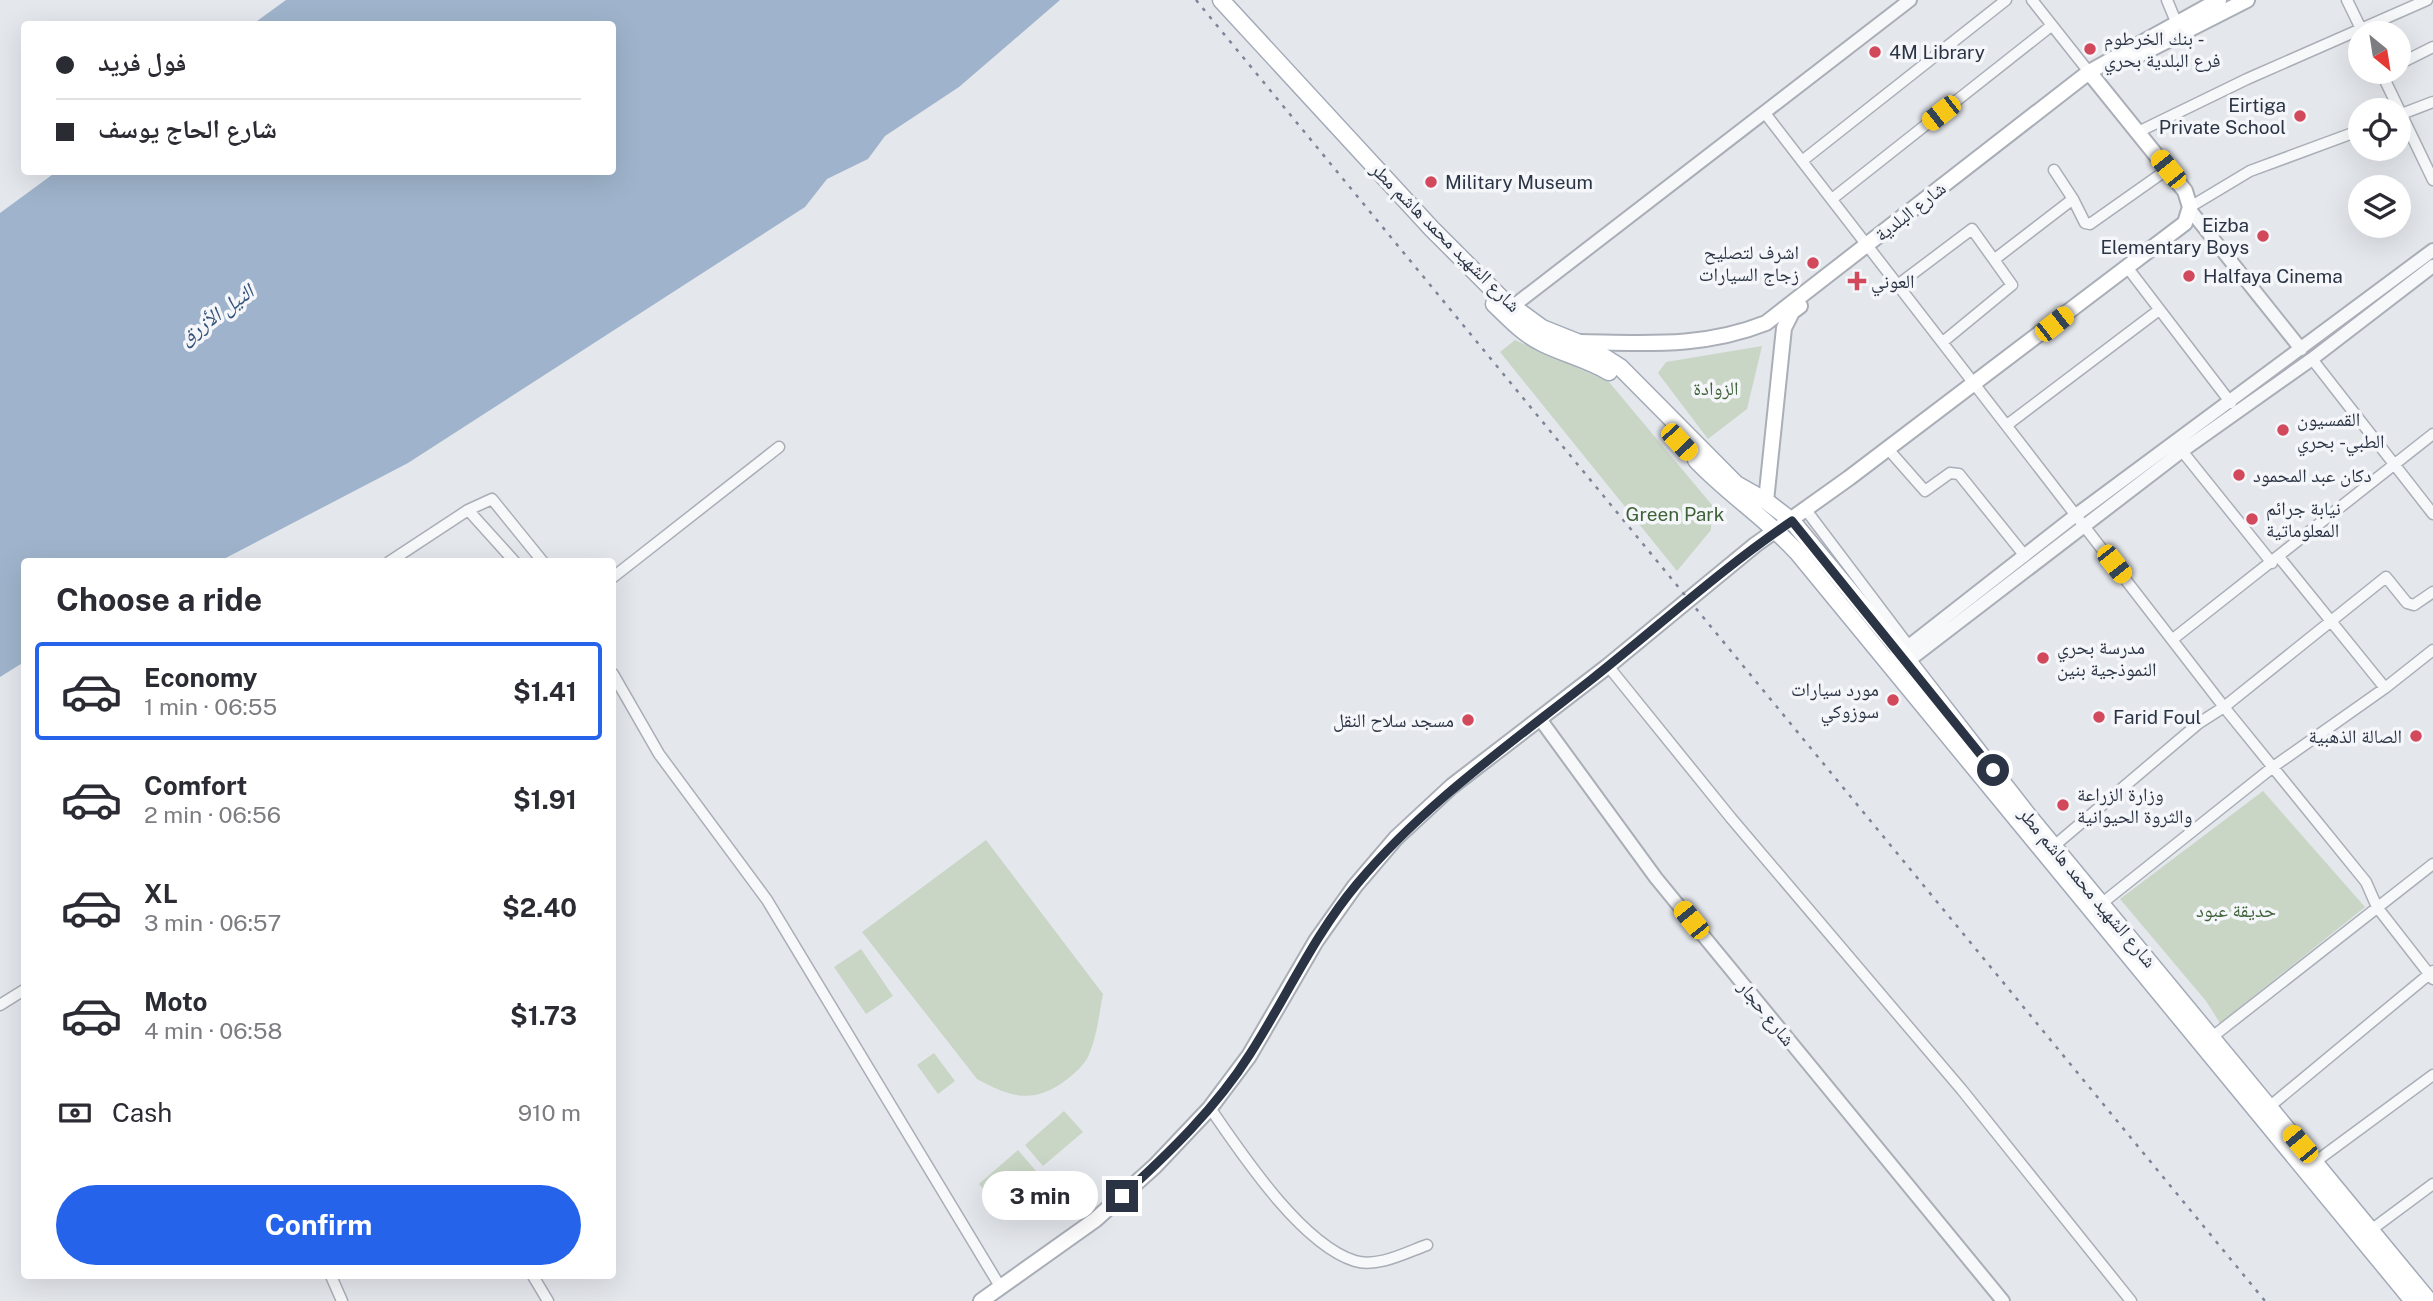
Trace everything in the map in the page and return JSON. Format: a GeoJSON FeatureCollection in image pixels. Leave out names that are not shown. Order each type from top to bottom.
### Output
{"type":"FeatureCollection","features":[{"type":"Feature","properties":{"kind":"main road","name":"شارع الشهيد محمد هاشم مطر"},"geometry":{"type":"LineString","coordinates":[[1211,0],[1380,181],[1423,233],[1520,330],[1542,343],[1592,362],[1614,375],[1714,479],[1777,531],[2425,1298]]}},
{"type":"Feature","properties":{"kind":"main road","name":"شارع الشهيد محمد هاشم مطر"},"geometry":{"type":"LineString","coordinates":[[1221,0],[1432,229],[1512,307],[1542,328],[1576,342],[1620,367],[1736,484],[1766,501],[1792,521],[1905,652],[2207,1042],[2269,1107],[2425,1298]]}},
{"type":"Feature","properties":{"kind":"main road","name":"شارع البلدية"},"geometry":{"type":"LineString","coordinates":[[1576,342],[1683,343],[1735,335],[1766,323],[2091,75],[2179,27],[2219,0]]}},
{"type":"Feature","properties":{"kind":"main road","name":"شارع البلدية"},"geometry":{"type":"LineString","coordinates":[[2179,27],[2247,0]]}},
{"type":"Feature","properties":{"kind":"main road"},"geometry":{"type":"LineString","coordinates":[[985,1300],[1095,1220],[1155,1166],[1210,1108],[1249,1056],[1316,942],[1355,886],[1396,838],[1452,786],[1608,666],[1688,598],[2179,228],[2190,209],[2185,191],[2091,75]]}},
{"type":"Feature","properties":{"kind":"main road","name":"شارع البلدية"},"geometry":{"type":"LineString","coordinates":[[1766,501],[1784,328],[1792,312],[1869,246]]}},
{"type":"Feature","properties":{"kind":"street"},"geometry":{"type":"LineString","coordinates":[[1512,307],[1910,0]]}},
{"type":"Feature","properties":{"kind":"street"},"geometry":{"type":"LineString","coordinates":[[1802,161],[2006,0]]}},
{"type":"Feature","properties":{"kind":"street"},"geometry":{"type":"LineString","coordinates":[[2032,0],[2091,75]]}},
{"type":"Feature","properties":{"kind":"street"},"geometry":{"type":"LineString","coordinates":[[2168,0],[2179,27]]}},
{"type":"Feature","properties":{"kind":"street"},"geometry":{"type":"LineString","coordinates":[[2347,0],[2357,21]]}},
{"type":"Feature","properties":{"kind":"street"},"geometry":{"type":"LineString","coordinates":[[2384,21],[2427,0]]}},
{"type":"Feature","properties":{"kind":"street"},"geometry":{"type":"LineString","coordinates":[[1832,199],[2051,26]]}},
{"type":"Feature","properties":{"kind":"street"},"geometry":{"type":"LineString","coordinates":[[2138,132],[2247,79],[2348,38]]}},
{"type":"Feature","properties":{"kind":"street"},"geometry":{"type":"LineString","coordinates":[[2412,58],[2433,47]]}},
{"type":"Feature","properties":{"kind":"street"},"geometry":{"type":"LineString","coordinates":[[2411,111],[2433,102]]}},
{"type":"Feature","properties":{"kind":"street"},"geometry":{"type":"LineString","coordinates":[[1765,112],[2224,707],[2366,882],[2376,907],[2432,975],[2269,1107]]}},
{"type":"Feature","properties":{"kind":"street"},"geometry":{"type":"LineString","coordinates":[[2301,349],[2190,209],[2250,172],[2348,135]]}},
{"type":"Feature","properties":{"kind":"street"},"geometry":{"type":"LineString","coordinates":[[2411,137],[2433,180]]}},
{"type":"Feature","properties":{"kind":"street"},"geometry":{"type":"LineString","coordinates":[[2054,170],[2085,223],[2090,224],[2168,169]]}},
{"type":"Feature","properties":{"kind":"street"},"geometry":{"type":"LineString","coordinates":[[1995,260],[2073,199]]}},
{"type":"Feature","properties":{"kind":"street"},"geometry":{"type":"LineString","coordinates":[[1899,284],[1970,228],[2012,285],[1944,341]]}},
{"type":"Feature","properties":{"kind":"street"},"geometry":{"type":"LineString","coordinates":[[1905,652],[2433,250]]}},
{"type":"Feature","properties":{"kind":"street"},"geometry":{"type":"LineString","coordinates":[[1891,668],[1905,652],[2025,556],[2182,451],[2312,359],[2433,266]]}},
{"type":"Feature","properties":{"kind":"street"},"geometry":{"type":"LineString","coordinates":[[2127,267],[2231,403]]}},
{"type":"Feature","properties":{"kind":"street"},"geometry":{"type":"LineString","coordinates":[[2007,425],[2159,310]]}},
{"type":"Feature","properties":{"kind":"street"},"geometry":{"type":"LineString","coordinates":[[2312,359],[2393,465],[2429,500],[2433,514]]}},
{"type":"Feature","properties":{"kind":"street"},"geometry":{"type":"LineString","coordinates":[[2173,639],[2433,435]]}},
{"type":"Feature","properties":{"kind":"street"},"geometry":{"type":"LineString","coordinates":[[616,575],[779,447]]}},
{"type":"Feature","properties":{"kind":"street"},"geometry":{"type":"LineString","coordinates":[[1888,449],[1925,491],[1950,473],[1959,474],[2025,556]]}},
{"type":"Feature","properties":{"kind":"street"},"geometry":{"type":"LineString","coordinates":[[2182,451],[2276,560],[2333,620],[2385,688]]}},
{"type":"Feature","properties":{"kind":"street"},"geometry":{"type":"LineString","coordinates":[[395,558],[468,510],[492,499],[540,558]]}},
{"type":"Feature","properties":{"kind":"street"},"geometry":{"type":"LineString","coordinates":[[468,510],[511,558]]}},
{"type":"Feature","properties":{"kind":"street"},"geometry":{"type":"LineString","coordinates":[[1806,510],[1905,652]]}},
{"type":"Feature","properties":{"kind":"street"},"geometry":{"type":"LineString","coordinates":[[2054,846],[2199,723],[2224,707],[2386,577],[2407,603],[2414,606],[2433,593]]}},
{"type":"Feature","properties":{"kind":"street"},"geometry":{"type":"LineString","coordinates":[[2101,904],[2273,767],[2385,688],[2433,650]]}},
{"type":"Feature","properties":{"kind":"street"},"geometry":{"type":"LineString","coordinates":[[1608,666],[1731,818],[1962,1090],[2131,1301]]}},
{"type":"Feature","properties":{"kind":"street"},"geometry":{"type":"LineString","coordinates":[[616,679],[659,754],[767,900],[1001,1288]]}},
{"type":"Feature","properties":{"kind":"street","name":"شارع حجار"},"geometry":{"type":"LineString","coordinates":[[1540,719],[1656,878],[2003,1301]]}},
{"type":"Feature","properties":{"kind":"street"},"geometry":{"type":"LineString","coordinates":[[2207,1042],[2433,864]]}},
{"type":"Feature","properties":{"kind":"street"},"geometry":{"type":"LineString","coordinates":[[0,1005],[21,992]]}},
{"type":"Feature","properties":{"kind":"street"},"geometry":{"type":"LineString","coordinates":[[2315,1162],[2433,1075]]}},
{"type":"Feature","properties":{"kind":"street"},"geometry":{"type":"LineString","coordinates":[[1210,1108],[1290,1214],[1340,1253],[1356,1261],[1368,1262],[1427,1244]]}},
{"type":"Feature","properties":{"kind":"street"},"geometry":{"type":"LineString","coordinates":[[2371,1230],[2433,1184]]}},
{"type":"Feature","properties":{"kind":"street"},"geometry":{"type":"LineString","coordinates":[[332,1279],[342,1301]]}},
{"type":"Feature","properties":{"kind":"street"},"geometry":{"type":"LineString","coordinates":[[535,1279],[548,1301]]}},
{"type":"Feature","properties":{"kind":"green space","name":"Green Park"},"geometry":{"type":"Polygon","coordinates":[[[1515,340],[1609,382],[1712,505],[1711,530],[1677,571],[1500,352],[1515,340]]]}},
{"type":"Feature","properties":{"kind":"green space","name":"الزوادة"},"geometry":{"type":"Polygon","coordinates":[[[1762,346],[1747,409],[1708,439],[1658,373],[1666,362],[1762,346]]]}},
{"type":"Feature","properties":{"kind":"green space","name":"حديقة عبود"},"geometry":{"type":"Polygon","coordinates":[[[2263,791],[2365,907],[2220,1023],[2206,1001],[2120,899],[2263,791]]]}},
{"type":"Feature","properties":{"kind":"green space"},"geometry":{"type":"Polygon","coordinates":[[[986,840],[1103,994],[1096,1034],[1086,1060],[1072,1075],[1043,1093],[1022,1096],[1011,1094],[977,1079],[862,932],[986,840]]]}},
{"type":"Feature","properties":{"kind":"green space"},"geometry":{"type":"Polygon","coordinates":[[[861,949],[893,996],[866,1014],[834,967],[861,949]]]}},
{"type":"Feature","properties":{"kind":"green space"},"geometry":{"type":"Polygon","coordinates":[[[934,1053],[955,1081],[938,1094],[917,1065],[934,1053]]]}},
{"type":"Feature","properties":{"kind":"green space"},"geometry":{"type":"Polygon","coordinates":[[[1064,1111],[1083,1132],[1043,1166],[1025,1145],[1064,1111]]]}},
{"type":"Feature","properties":{"kind":"green space"},"geometry":{"type":"Polygon","coordinates":[[[1018,1150],[1036,1171],[997,1205],[979,1184],[1018,1150]]]}},
{"type":"Feature","properties":{"kind":"water","name":"النيل الأزرق"},"geometry":{"type":"Polygon","coordinates":[[[286,0],[1060,0],[959,87],[885,136],[868,159],[827,179],[805,207],[408,463],[226,558],[21,558],[21,664],[0,677],[0,213],[52,175],[616,175],[616,21],[257,21],[286,0]]]}},
{"type":"Feature","properties":{"kind":"railway"},"geometry":{"type":"LineString","coordinates":[[1196,0],[2265,1301]]}},
{"type":"Feature","properties":{"kind":"place","name":"بنك الخرطوم - فرع البلدية بحري"},"geometry":{"type":"Point","coordinates":[2090,49]}},
{"type":"Feature","properties":{"kind":"place","name":"4M Library"},"geometry":{"type":"Point","coordinates":[1875,52]}},
{"type":"Feature","properties":{"kind":"place","name":"Eirtiga Private School"},"geometry":{"type":"Point","coordinates":[2300,116]}},
{"type":"Feature","properties":{"kind":"place","name":"Military Museum"},"geometry":{"type":"Point","coordinates":[1431,182]}},
{"type":"Feature","properties":{"kind":"place","name":"Eizba Elementary Boys"},"geometry":{"type":"Point","coordinates":[2263,236]}},
{"type":"Feature","properties":{"kind":"place","name":"اشرف لتصليح زجاج السيارات"},"geometry":{"type":"Point","coordinates":[1813,263]}},
{"type":"Feature","properties":{"kind":"place","name":"Halfaya Cinema"},"geometry":{"type":"Point","coordinates":[2189,276]}},
{"type":"Feature","properties":{"kind":"place","name":"العوني"},"geometry":{"type":"Point","coordinates":[1857,281]}},
{"type":"Feature","properties":{"kind":"place","name":"القمسيون الطبي - بحري"},"geometry":{"type":"Point","coordinates":[2283,430]}},
{"type":"Feature","properties":{"kind":"place","name":"دكان عبد المحمود"},"geometry":{"type":"Point","coordinates":[2239,475]}},
{"type":"Feature","properties":{"kind":"place","name":"نيابة جرائم المعلوماتية"},"geometry":{"type":"Point","coordinates":[2252,519]}},
{"type":"Feature","properties":{"kind":"place","name":"مدرسة بحري النموذجية بنين"},"geometry":{"type":"Point","coordinates":[2043,658]}},
{"type":"Feature","properties":{"kind":"place","name":"مورد سيارات سوزوكي"},"geometry":{"type":"Point","coordinates":[1893,700]}},
{"type":"Feature","properties":{"kind":"place","name":"Farid Foul"},"geometry":{"type":"Point","coordinates":[2099,717]}},
{"type":"Feature","properties":{"kind":"place","name":"مسجد سلاح النقل"},"geometry":{"type":"Point","coordinates":[1468,720]}},
{"type":"Feature","properties":{"kind":"place","name":"الصالة الذهبية"},"geometry":{"type":"Point","coordinates":[2416,736]}},
{"type":"Feature","properties":{"kind":"place","name":"وزارة الزراعة والثروة الحيوانية"},"geometry":{"type":"Point","coordinates":[2063,805]}},
{"type":"Feature","properties":{"kind":"route"},"geometry":{"type":"LineString","coordinates":[[1122,1196],[1155,1166],[1210,1108],[1249,1056],[1316,942],[1355,886],[1396,838],[1452,786],[1608,666],[1755,545],[1792,521],[1908,661],[1993,770]]}}]}
